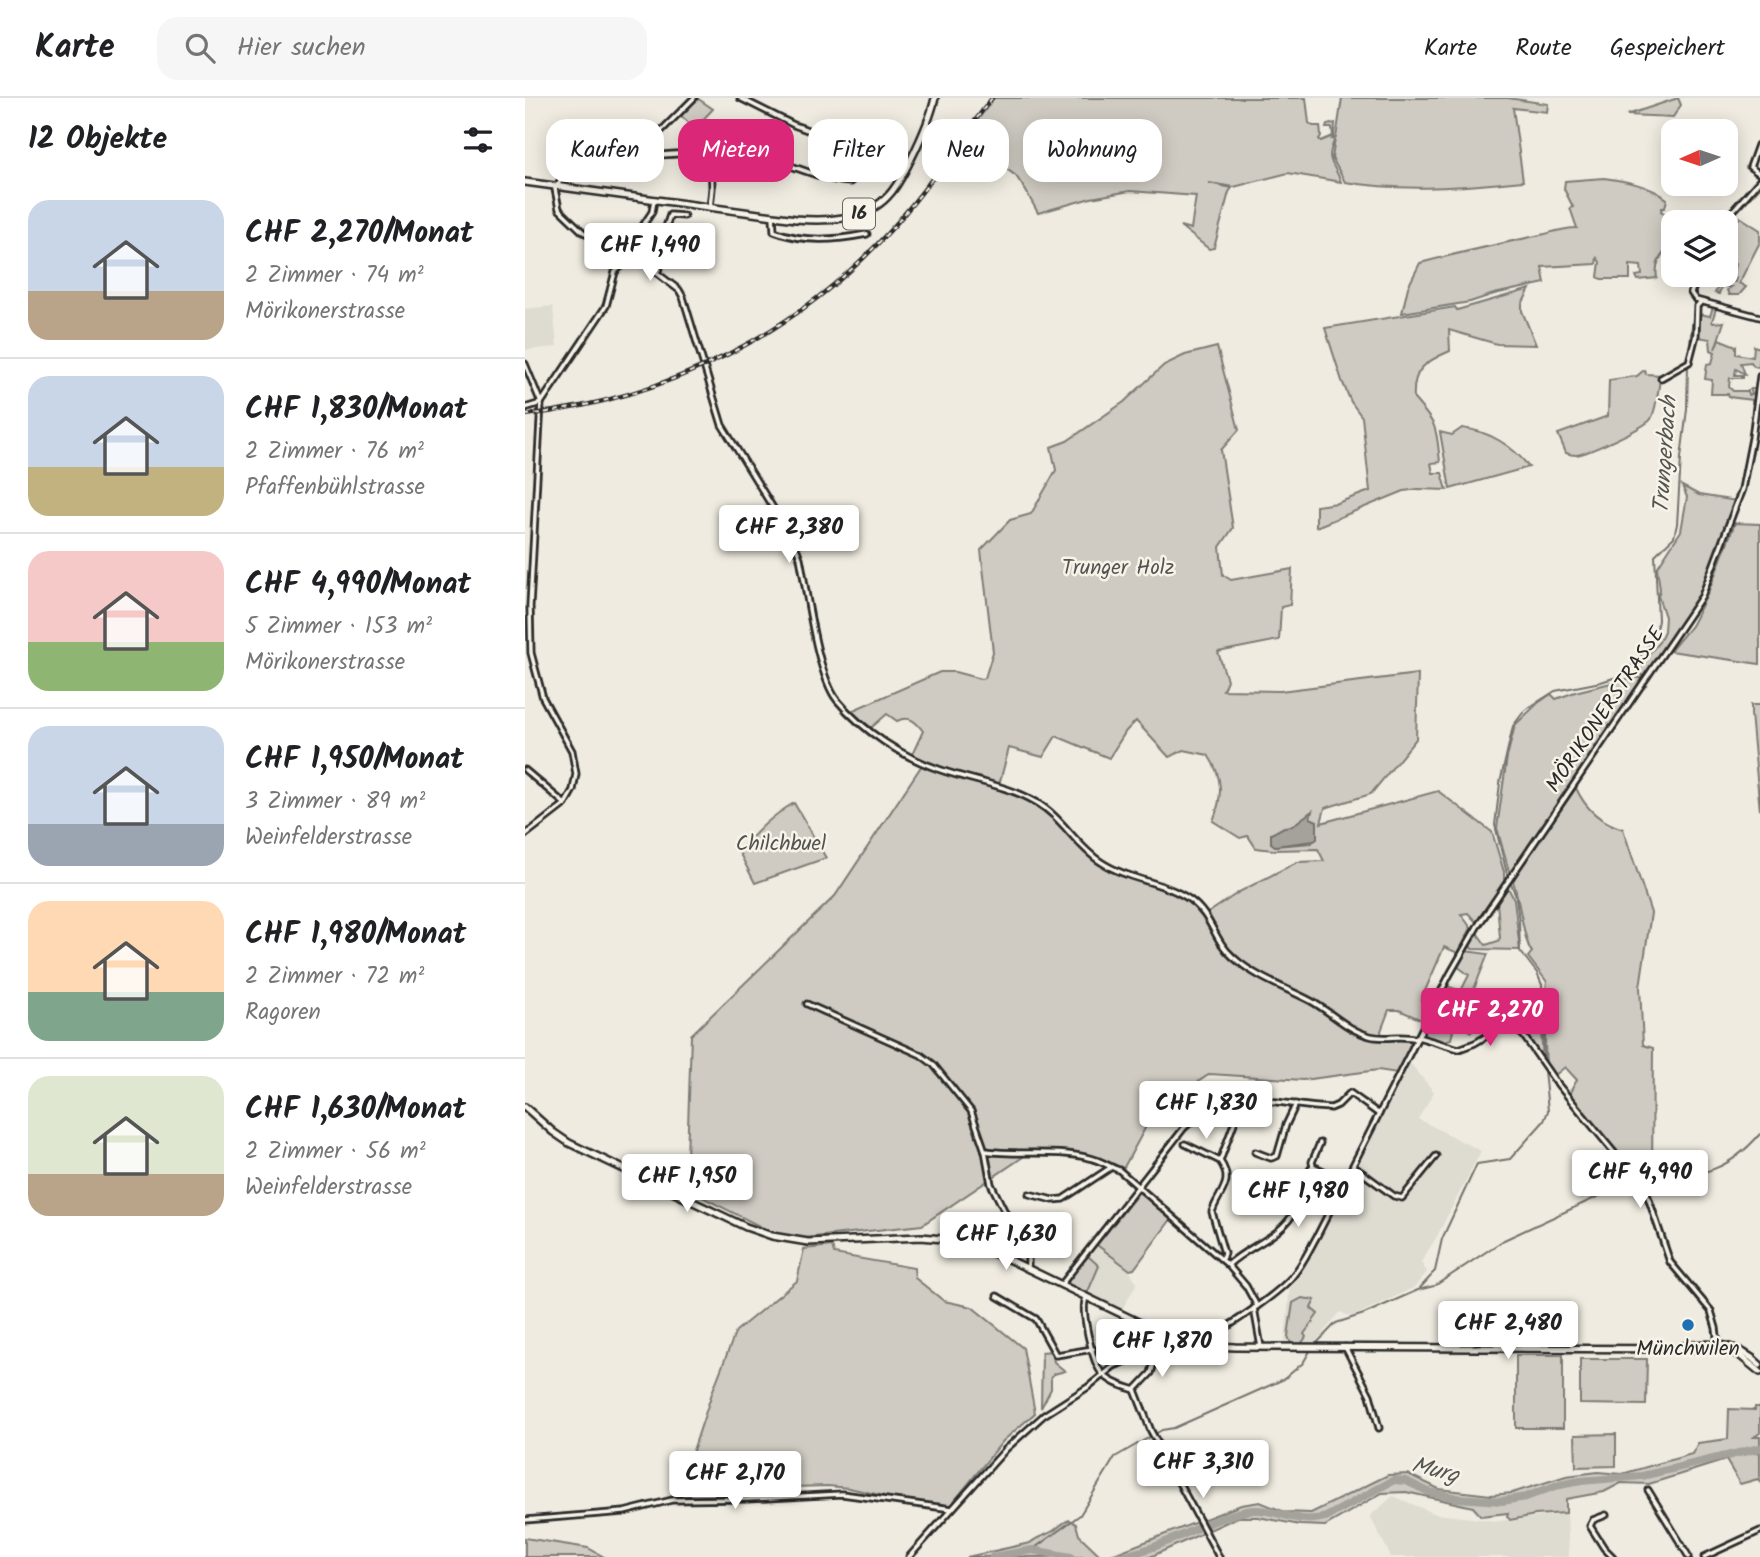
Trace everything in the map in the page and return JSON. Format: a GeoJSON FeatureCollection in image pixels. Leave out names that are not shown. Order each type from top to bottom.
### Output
{"type":"FeatureCollection","features":[{"type":"Feature","properties":{"kind":"main road","name":"16"},"geometry":{"type":"LineString","coordinates":[[525,182],[773,216],[811,220],[836,219],[864,212],[880,203],[894,189],[927,124],[935,98]]}},
{"type":"Feature","properties":{"kind":"main road"},"geometry":{"type":"LineString","coordinates":[[525,1107],[553,1132],[576,1147],[772,1237],[807,1242],[928,1237],[973,1245],[1171,1338],[1198,1345],[1718,1347],[1758,1363],[1760,1372]]}},
{"type":"Feature","properties":{"kind":"street"},"geometry":{"type":"LineString","coordinates":[[664,129],[694,98]]}},
{"type":"Feature","properties":{"kind":"street"},"geometry":{"type":"LineString","coordinates":[[740,98],[782,119]]}},
{"type":"Feature","properties":{"kind":"street"},"geometry":{"type":"LineString","coordinates":[[794,125],[864,153],[857,176],[850,182],[794,169]]}},
{"type":"Feature","properties":{"kind":"street"},"geometry":{"type":"LineString","coordinates":[[1750,148],[1757,148],[1750,167],[1760,174]]}},
{"type":"Feature","properties":{"kind":"street"},"geometry":{"type":"LineString","coordinates":[[1734,210],[1760,180]]}},
{"type":"Feature","properties":{"kind":"street"},"geometry":{"type":"LineString","coordinates":[[559,182],[555,193],[559,209],[583,232],[632,254],[679,290],[683,297],[722,425],[794,542],[800,558],[824,676],[829,689],[844,708],[883,741],[915,761],[1019,793],[1047,808],[1088,853],[1124,874],[1162,886],[1188,898],[1203,911],[1225,950],[1262,978],[1309,1001],[1358,1032],[1371,1036],[1417,1038],[1459,1049],[1466,1048],[1502,1027],[1514,1029],[1523,1035],[1555,1081],[1646,1191],[1670,1262],[1710,1311],[1716,1328],[1718,1347]]}},
{"type":"Feature","properties":{"kind":"street"},"geometry":{"type":"LineString","coordinates":[[710,208],[712,182]]}},
{"type":"Feature","properties":{"kind":"street"},"geometry":{"type":"LineString","coordinates":[[525,408],[541,403],[606,306],[615,272],[632,254],[642,227],[652,212],[654,200]]}},
{"type":"Feature","properties":{"kind":"street"},"geometry":{"type":"LineString","coordinates":[[657,272],[666,256],[670,215],[684,216]]}},
{"type":"Feature","properties":{"kind":"street"},"geometry":{"type":"LineString","coordinates":[[773,216],[774,231],[807,239],[829,240],[867,234]]}},
{"type":"Feature","properties":{"kind":"street"},"geometry":{"type":"LineString","coordinates":[[1693,287],[1692,296],[1700,301],[1760,317]]}},
{"type":"Feature","properties":{"kind":"street"},"geometry":{"type":"LineString","coordinates":[[1661,378],[1689,362],[1700,301]]}},
{"type":"Feature","properties":{"kind":"street"},"geometry":{"type":"LineString","coordinates":[[525,364],[541,403],[530,643],[536,678],[543,698],[575,762],[576,774],[573,790],[565,803],[525,835]]}},
{"type":"Feature","properties":{"kind":"street","name":"MÖRIKONERSTRASSE"},"geometry":{"type":"LineString","coordinates":[[1198,1345],[1204,1336],[1228,1326],[1293,1276],[1317,1236],[1417,1038],[1477,927],[1702,596],[1742,489],[1760,376]]}},
{"type":"Feature","properties":{"kind":"street"},"geometry":{"type":"LineString","coordinates":[[525,770],[565,803]]}},
{"type":"Feature","properties":{"kind":"street"},"geometry":{"type":"LineString","coordinates":[[807,1004],[921,1055],[933,1063],[971,1111],[985,1151],[991,1184],[1028,1258],[1028,1269]]}},
{"type":"Feature","properties":{"kind":"street"},"geometry":{"type":"LineString","coordinates":[[1061,1285],[1184,1128],[1217,1106],[1243,1099],[1333,1108],[1352,1093],[1379,1114]]}},
{"type":"Feature","properties":{"kind":"street"},"geometry":{"type":"LineString","coordinates":[[1220,1161],[1243,1099]]}},
{"type":"Feature","properties":{"kind":"street"},"geometry":{"type":"LineString","coordinates":[[1255,1152],[1271,1158],[1277,1156],[1286,1125],[1296,1104]]}},
{"type":"Feature","properties":{"kind":"street"},"geometry":{"type":"LineString","coordinates":[[1229,1265],[1245,1250],[1286,1223],[1297,1207],[1320,1143]]}},
{"type":"Feature","properties":{"kind":"street"},"geometry":{"type":"LineString","coordinates":[[1185,1144],[1220,1161],[1226,1172],[1227,1182],[1213,1208],[1212,1216],[1224,1253],[1222,1259]]}},
{"type":"Feature","properties":{"kind":"street"},"geometry":{"type":"LineString","coordinates":[[985,1151],[1010,1155],[1078,1155],[1119,1170],[1229,1265],[1246,1286],[1256,1307],[1261,1347]]}},
{"type":"Feature","properties":{"kind":"street"},"geometry":{"type":"LineString","coordinates":[[1353,1166],[1394,1196],[1402,1198],[1436,1156]]}},
{"type":"Feature","properties":{"kind":"street"},"geometry":{"type":"LineString","coordinates":[[1313,1166],[1345,1181]]}},
{"type":"Feature","properties":{"kind":"street"},"geometry":{"type":"LineString","coordinates":[[1029,1194],[1053,1200],[1063,1199],[1109,1168]]}},
{"type":"Feature","properties":{"kind":"street"},"geometry":{"type":"LineString","coordinates":[[997,1296],[1036,1319],[1056,1355],[1093,1349]]}},
{"type":"Feature","properties":{"kind":"street"},"geometry":{"type":"LineString","coordinates":[[1086,1298],[1083,1315],[1099,1369],[1121,1386],[1135,1390]]}},
{"type":"Feature","properties":{"kind":"street"},"geometry":{"type":"LineString","coordinates":[[909,1557],[1006,1449],[1044,1415],[1092,1384],[1114,1366],[1157,1349],[1171,1338]]}},
{"type":"Feature","properties":{"kind":"street"},"geometry":{"type":"LineString","coordinates":[[1345,1347],[1370,1395],[1379,1428]]}},
{"type":"Feature","properties":{"kind":"street"},"geometry":{"type":"LineString","coordinates":[[1135,1390],[1151,1373],[1157,1349]]}},
{"type":"Feature","properties":{"kind":"street"},"geometry":{"type":"LineString","coordinates":[[1135,1390],[1154,1436],[1219,1557]]}},
{"type":"Feature","properties":{"kind":"street"},"geometry":{"type":"LineString","coordinates":[[1648,1490],[1689,1557]]}},
{"type":"Feature","properties":{"kind":"street"},"geometry":{"type":"LineString","coordinates":[[525,1520],[624,1512],[672,1500],[842,1494],[952,1509]]}},
{"type":"Feature","properties":{"kind":"street"},"geometry":{"type":"LineString","coordinates":[[1606,1515],[1593,1520],[1590,1526],[1613,1557]]}},
{"type":"Feature","properties":{"kind":"street"},"geometry":{"type":"LineString","coordinates":[[1704,1557],[1760,1531]]}},
{"type":"Feature","properties":{"kind":"shaded area"},"geometry":{"type":"Polygon","coordinates":[[[553,306],[557,347],[525,350],[525,309],[553,306]]]}},
{"type":"Feature","properties":{"kind":"shaded area"},"geometry":{"type":"Polygon","coordinates":[[[1312,811],[1310,818],[1317,821],[1317,839],[1275,846],[1271,843],[1271,834],[1292,826],[1312,811]]]}},
{"type":"Feature","properties":{"kind":"shaded area"},"geometry":{"type":"Polygon","coordinates":[[[1410,1063],[1434,1092],[1418,1119],[1481,1151],[1421,1262],[1427,1272],[1415,1287],[1352,1317],[1340,1312],[1315,1343],[1285,1341],[1290,1283],[1315,1245],[1410,1063]]]}},
{"type":"Feature","properties":{"kind":"shaded area"},"geometry":{"type":"Polygon","coordinates":[[[1097,1245],[1129,1270],[1137,1283],[1121,1311],[1068,1284],[1068,1278],[1097,1245]]]}},
{"type":"Feature","properties":{"kind":"shaded area"},"geometry":{"type":"Polygon","coordinates":[[[1393,1496],[1436,1514],[1498,1521],[1567,1514],[1569,1557],[1391,1557],[1370,1516],[1393,1496]]]}},
{"type":"Feature","properties":{"kind":"green space"},"geometry":{"type":"Polygon","coordinates":[[[697,98],[713,109],[704,119],[684,119],[681,116],[697,98]]]}},
{"type":"Feature","properties":{"kind":"green space"},"geometry":{"type":"Polygon","coordinates":[[[994,98],[1306,98],[1309,123],[1320,126],[1321,141],[1333,136],[1332,128],[1326,128],[1327,125],[1335,123],[1334,136],[1332,139],[1336,138],[1342,98],[1508,98],[1548,104],[1547,112],[1513,108],[1523,181],[1412,188],[1345,182],[1332,158],[1335,139],[1330,157],[1341,182],[1288,173],[1234,187],[1209,183],[1232,188],[1214,248],[1209,249],[1180,226],[1191,229],[1196,196],[1130,191],[1091,198],[1038,213],[1016,176],[1009,171],[1009,119],[978,119],[994,98]]]}},
{"type":"Feature","properties":{"kind":"green space"},"geometry":{"type":"Polygon","coordinates":[[[1678,98],[1681,105],[1673,117],[1627,115],[1678,98]]]}},
{"type":"Feature","properties":{"kind":"green space"},"geometry":{"type":"Polygon","coordinates":[[[1604,178],[1637,184],[1667,199],[1665,208],[1661,210],[1661,257],[1657,278],[1638,280],[1636,276],[1642,275],[1641,266],[1630,265],[1630,279],[1601,279],[1598,277],[1600,262],[1597,258],[1596,264],[1542,267],[1545,283],[1470,302],[1402,313],[1408,287],[1420,263],[1577,228],[1570,208],[1573,207],[1564,189],[1565,181],[1604,178]]]}},
{"type":"Feature","properties":{"kind":"green space"},"geometry":{"type":"Polygon","coordinates":[[[1740,217],[1760,230],[1760,242],[1739,283],[1746,287],[1739,295],[1729,295],[1727,290],[1738,287],[1740,217]]]}},
{"type":"Feature","properties":{"kind":"green space"},"geometry":{"type":"Polygon","coordinates":[[[1530,289],[1522,304],[1522,311],[1536,345],[1497,344],[1449,330],[1450,351],[1421,368],[1415,381],[1414,399],[1428,415],[1438,441],[1440,462],[1431,463],[1433,473],[1442,473],[1447,490],[1404,491],[1316,527],[1316,506],[1337,503],[1370,491],[1362,417],[1351,402],[1342,381],[1325,328],[1455,307],[1457,310],[1530,289]]]}},
{"type":"Feature","properties":{"kind":"green space"},"geometry":{"type":"Polygon","coordinates":[[[1713,307],[1716,309],[1713,323],[1724,322],[1715,349],[1719,339],[1736,346],[1736,354],[1753,357],[1754,346],[1760,348],[1759,367],[1751,362],[1741,363],[1745,374],[1736,369],[1735,375],[1743,375],[1743,378],[1730,378],[1729,387],[1733,391],[1748,391],[1748,395],[1752,394],[1750,389],[1756,389],[1755,403],[1752,403],[1752,400],[1729,397],[1728,394],[1711,394],[1712,380],[1705,379],[1707,364],[1712,363],[1715,352],[1711,350],[1710,339],[1698,337],[1699,314],[1710,316],[1713,307]]]}},
{"type":"Feature","properties":{"kind":"green space","name":"Trunger Holz"},"geometry":{"type":"Polygon","coordinates":[[[1217,347],[1239,430],[1221,450],[1233,528],[1220,547],[1223,575],[1231,580],[1292,569],[1290,605],[1281,607],[1279,640],[1218,652],[1227,680],[1223,690],[1280,691],[1418,674],[1416,739],[1371,794],[1325,808],[1321,823],[1438,791],[1492,832],[1504,872],[1504,884],[1476,922],[1468,913],[1461,914],[1471,928],[1458,953],[1444,947],[1421,1000],[1432,1005],[1424,1021],[1399,1010],[1389,1010],[1381,1031],[1383,1039],[1408,1038],[1412,1041],[1397,1073],[1378,1070],[1303,1080],[1210,1074],[1155,1110],[1123,1169],[1107,1161],[1029,1153],[922,1225],[787,1240],[686,1189],[691,1035],[835,896],[922,765],[1000,787],[1030,800],[1051,814],[1092,858],[1113,870],[1181,897],[1205,915],[1239,892],[1297,862],[1324,861],[1318,849],[1256,848],[1248,836],[1240,838],[1213,821],[1219,803],[1220,787],[1217,771],[1208,755],[1184,750],[1169,757],[1136,721],[1126,731],[1109,758],[1056,736],[1043,757],[1009,748],[999,785],[938,768],[911,757],[923,731],[912,720],[897,721],[887,714],[871,728],[851,711],[940,672],[985,678],[993,652],[981,550],[1010,520],[1031,514],[1056,470],[1051,447],[1067,441],[1124,402],[1164,365],[1185,355],[1217,347]],[[1310,818],[1271,834],[1275,846],[1312,843],[1316,821],[1310,818]]]}},
{"type":"Feature","properties":{"kind":"green space"},"geometry":{"type":"Polygon","coordinates":[[[1644,370],[1646,374],[1661,375],[1651,419],[1628,434],[1592,450],[1576,455],[1566,453],[1558,434],[1608,416],[1609,380],[1637,376],[1644,370]]]}},
{"type":"Feature","properties":{"kind":"green space"},"geometry":{"type":"Polygon","coordinates":[[[1462,428],[1482,432],[1500,441],[1516,452],[1529,467],[1450,489],[1440,432],[1452,435],[1462,428]]]}},
{"type":"Feature","properties":{"kind":"green space"},"geometry":{"type":"Polygon","coordinates":[[[1682,486],[1699,495],[1737,501],[1702,595],[1649,673],[1642,676],[1635,670],[1659,642],[1664,631],[1665,617],[1658,596],[1660,589],[1657,568],[1681,531],[1687,497],[1682,486]]]}},
{"type":"Feature","properties":{"kind":"green space"},"geometry":{"type":"Polygon","coordinates":[[[1735,523],[1760,524],[1760,664],[1670,651],[1691,626],[1708,593],[1735,523]]]}},
{"type":"Feature","properties":{"kind":"green space"},"geometry":{"type":"Polygon","coordinates":[[[1635,677],[1644,679],[1510,875],[1497,828],[1507,757],[1515,725],[1551,694],[1556,699],[1635,677]]]}},
{"type":"Feature","properties":{"kind":"green space"},"geometry":{"type":"Polygon","coordinates":[[[1751,705],[1760,705],[1760,811],[1751,714],[1751,705]]]}},
{"type":"Feature","properties":{"kind":"green space"},"geometry":{"type":"Polygon","coordinates":[[[1576,788],[1584,803],[1595,814],[1623,829],[1651,913],[1640,987],[1643,1045],[1653,1048],[1652,1173],[1636,1175],[1569,1094],[1577,1080],[1565,1067],[1554,1076],[1548,1070],[1546,1062],[1547,982],[1528,957],[1532,952],[1513,881],[1519,868],[1576,788]]]}},
{"type":"Feature","properties":{"kind":"green space","name":"Chilchbuel"},"geometry":{"type":"Polygon","coordinates":[[[794,803],[826,858],[755,883],[739,852],[764,825],[794,803]]]}},
{"type":"Feature","properties":{"kind":"green space"},"geometry":{"type":"Polygon","coordinates":[[[1507,886],[1514,899],[1520,950],[1472,949],[1469,944],[1477,933],[1486,945],[1500,938],[1497,902],[1507,886]]]}},
{"type":"Feature","properties":{"kind":"green space"},"geometry":{"type":"Polygon","coordinates":[[[1465,951],[1488,954],[1472,994],[1468,995],[1474,1002],[1474,1009],[1492,1016],[1471,1032],[1462,1026],[1463,1021],[1459,1017],[1448,1026],[1453,1031],[1451,1039],[1444,1041],[1444,1044],[1425,1038],[1422,1034],[1447,986],[1461,991],[1469,975],[1457,966],[1465,951]]]}},
{"type":"Feature","properties":{"kind":"green space"},"geometry":{"type":"Polygon","coordinates":[[[1542,1008],[1541,1023],[1536,1027],[1541,1030],[1543,1061],[1520,1029],[1523,1019],[1542,1008]]]}},
{"type":"Feature","properties":{"kind":"green space"},"geometry":{"type":"Polygon","coordinates":[[[1140,1191],[1172,1218],[1134,1269],[1130,1270],[1097,1245],[1140,1191]]]}},
{"type":"Feature","properties":{"kind":"green space"},"geometry":{"type":"Polygon","coordinates":[[[832,1246],[834,1254],[914,1268],[915,1278],[944,1301],[972,1307],[1023,1348],[1035,1413],[1003,1441],[947,1510],[849,1488],[828,1486],[680,1490],[736,1331],[797,1281],[804,1249],[832,1246]]]}},
{"type":"Feature","properties":{"kind":"green space"},"geometry":{"type":"Polygon","coordinates":[[[1088,1256],[1099,1266],[1087,1294],[1068,1285],[1069,1279],[1088,1256]]]}},
{"type":"Feature","properties":{"kind":"green space"},"geometry":{"type":"Polygon","coordinates":[[[1302,1298],[1315,1300],[1311,1308],[1318,1314],[1304,1334],[1306,1337],[1301,1344],[1291,1344],[1288,1336],[1293,1303],[1302,1298]]]}},
{"type":"Feature","properties":{"kind":"green space"},"geometry":{"type":"Polygon","coordinates":[[[1052,1351],[1054,1362],[1065,1371],[1051,1377],[1051,1389],[1041,1408],[1042,1352],[1052,1351]]]}},
{"type":"Feature","properties":{"kind":"green space"},"geometry":{"type":"Polygon","coordinates":[[[1516,1355],[1563,1355],[1563,1428],[1516,1428],[1516,1355]]]}},
{"type":"Feature","properties":{"kind":"green space"},"geometry":{"type":"Polygon","coordinates":[[[1580,1359],[1647,1359],[1646,1405],[1580,1404],[1580,1359]]]}},
{"type":"Feature","properties":{"kind":"green space"},"geometry":{"type":"Polygon","coordinates":[[[1755,1407],[1760,1407],[1760,1433],[1754,1437],[1760,1437],[1760,1451],[1753,1453],[1760,1452],[1760,1482],[1758,1479],[1740,1484],[1726,1460],[1649,1484],[1621,1483],[1604,1492],[1566,1499],[1566,1513],[1510,1520],[1508,1513],[1481,1516],[1473,1507],[1406,1492],[1382,1493],[1325,1526],[1238,1517],[1150,1557],[1106,1557],[1241,1505],[1260,1502],[1285,1512],[1311,1513],[1388,1475],[1408,1474],[1439,1489],[1491,1495],[1512,1493],[1566,1476],[1598,1472],[1622,1474],[1692,1454],[1698,1443],[1728,1439],[1729,1409],[1755,1410],[1755,1407]]]}},
{"type":"Feature","properties":{"kind":"green space"},"geometry":{"type":"Polygon","coordinates":[[[1616,1434],[1616,1466],[1576,1467],[1575,1435],[1616,1434]]]}},
{"type":"Feature","properties":{"kind":"green space"},"geometry":{"type":"Polygon","coordinates":[[[1070,1520],[1076,1524],[1079,1535],[1102,1557],[967,1557],[1030,1543],[1070,1520]]]}},
{"type":"Feature","properties":{"kind":"green space"},"geometry":{"type":"Polygon","coordinates":[[[525,1538],[588,1548],[604,1557],[525,1557],[525,1538]]]}},
{"type":"Feature","properties":{"kind":"waterway","name":"Trungerbach"},"geometry":{"type":"LineString","coordinates":[[1738,211],[1760,187]]}},
{"type":"Feature","properties":{"kind":"waterway","name":"Trungerbach"},"geometry":{"type":"LineString","coordinates":[[1688,359],[1698,287]]}},
{"type":"Feature","properties":{"kind":"waterway","name":"Trungerbach"},"geometry":{"type":"LineString","coordinates":[[1508,878],[1495,825],[1500,783],[1513,726],[1525,710],[1555,691],[1623,675],[1654,640],[1658,620],[1655,555],[1674,537],[1677,524],[1688,365]]}},
{"type":"Feature","properties":{"kind":"waterway","name":"Trungerbach"},"geometry":{"type":"LineString","coordinates":[[1511,883],[1516,897],[1520,951],[1537,973],[1542,985],[1544,1060]]}},
{"type":"Feature","properties":{"kind":"waterway","name":"Trungerbach"},"geometry":{"type":"LineString","coordinates":[[1432,1274],[1442,1239],[1477,1164],[1510,1159],[1544,1121],[1548,1111],[1544,1070]]}},
{"type":"Feature","properties":{"kind":"waterway"},"geometry":{"type":"LineString","coordinates":[[1643,1179],[1707,1171],[1733,1159],[1760,1134]]}},
{"type":"Feature","properties":{"kind":"waterway"},"geometry":{"type":"LineString","coordinates":[[1436,1285],[1504,1240],[1634,1180]]}},
{"type":"Feature","properties":{"kind":"waterway","name":"Trungerbach"},"geometry":{"type":"LineString","coordinates":[[1420,1288],[1431,1276]]}},
{"type":"Feature","properties":{"kind":"waterway"},"geometry":{"type":"LineString","coordinates":[[1314,1346],[1336,1323],[1434,1286]]}},
{"type":"Feature","properties":{"kind":"waterway"},"geometry":{"type":"LineString","coordinates":[[1032,1550],[1080,1515],[1115,1457],[1162,1430],[1174,1428],[1284,1379],[1303,1363],[1310,1351]]}},
{"type":"Feature","properties":{"kind":"waterway","name":"Murg"},"geometry":{"type":"LineString","coordinates":[[1113,1557],[1147,1549],[1246,1511],[1265,1511],[1304,1519],[1326,1517],[1394,1480],[1406,1481],[1429,1492],[1457,1498],[1502,1501],[1526,1497],[1555,1486],[1580,1481],[1642,1476],[1760,1448]]}},
{"type":"Feature","properties":{"kind":"waterway","name":"Murg"},"geometry":{"type":"LineString","coordinates":[[993,1557],[1032,1550],[1071,1557]]}},
{"type":"Feature","properties":{"kind":"railway"},"geometry":{"type":"LineString","coordinates":[[525,415],[578,407],[629,394],[728,354],[774,328],[817,298],[858,264],[895,225],[992,98]]}},
{"type":"Feature","properties":{"kind":"place","name":"Münchwilen"},"geometry":{"type":"Point","coordinates":[1688,1325]}}]}
